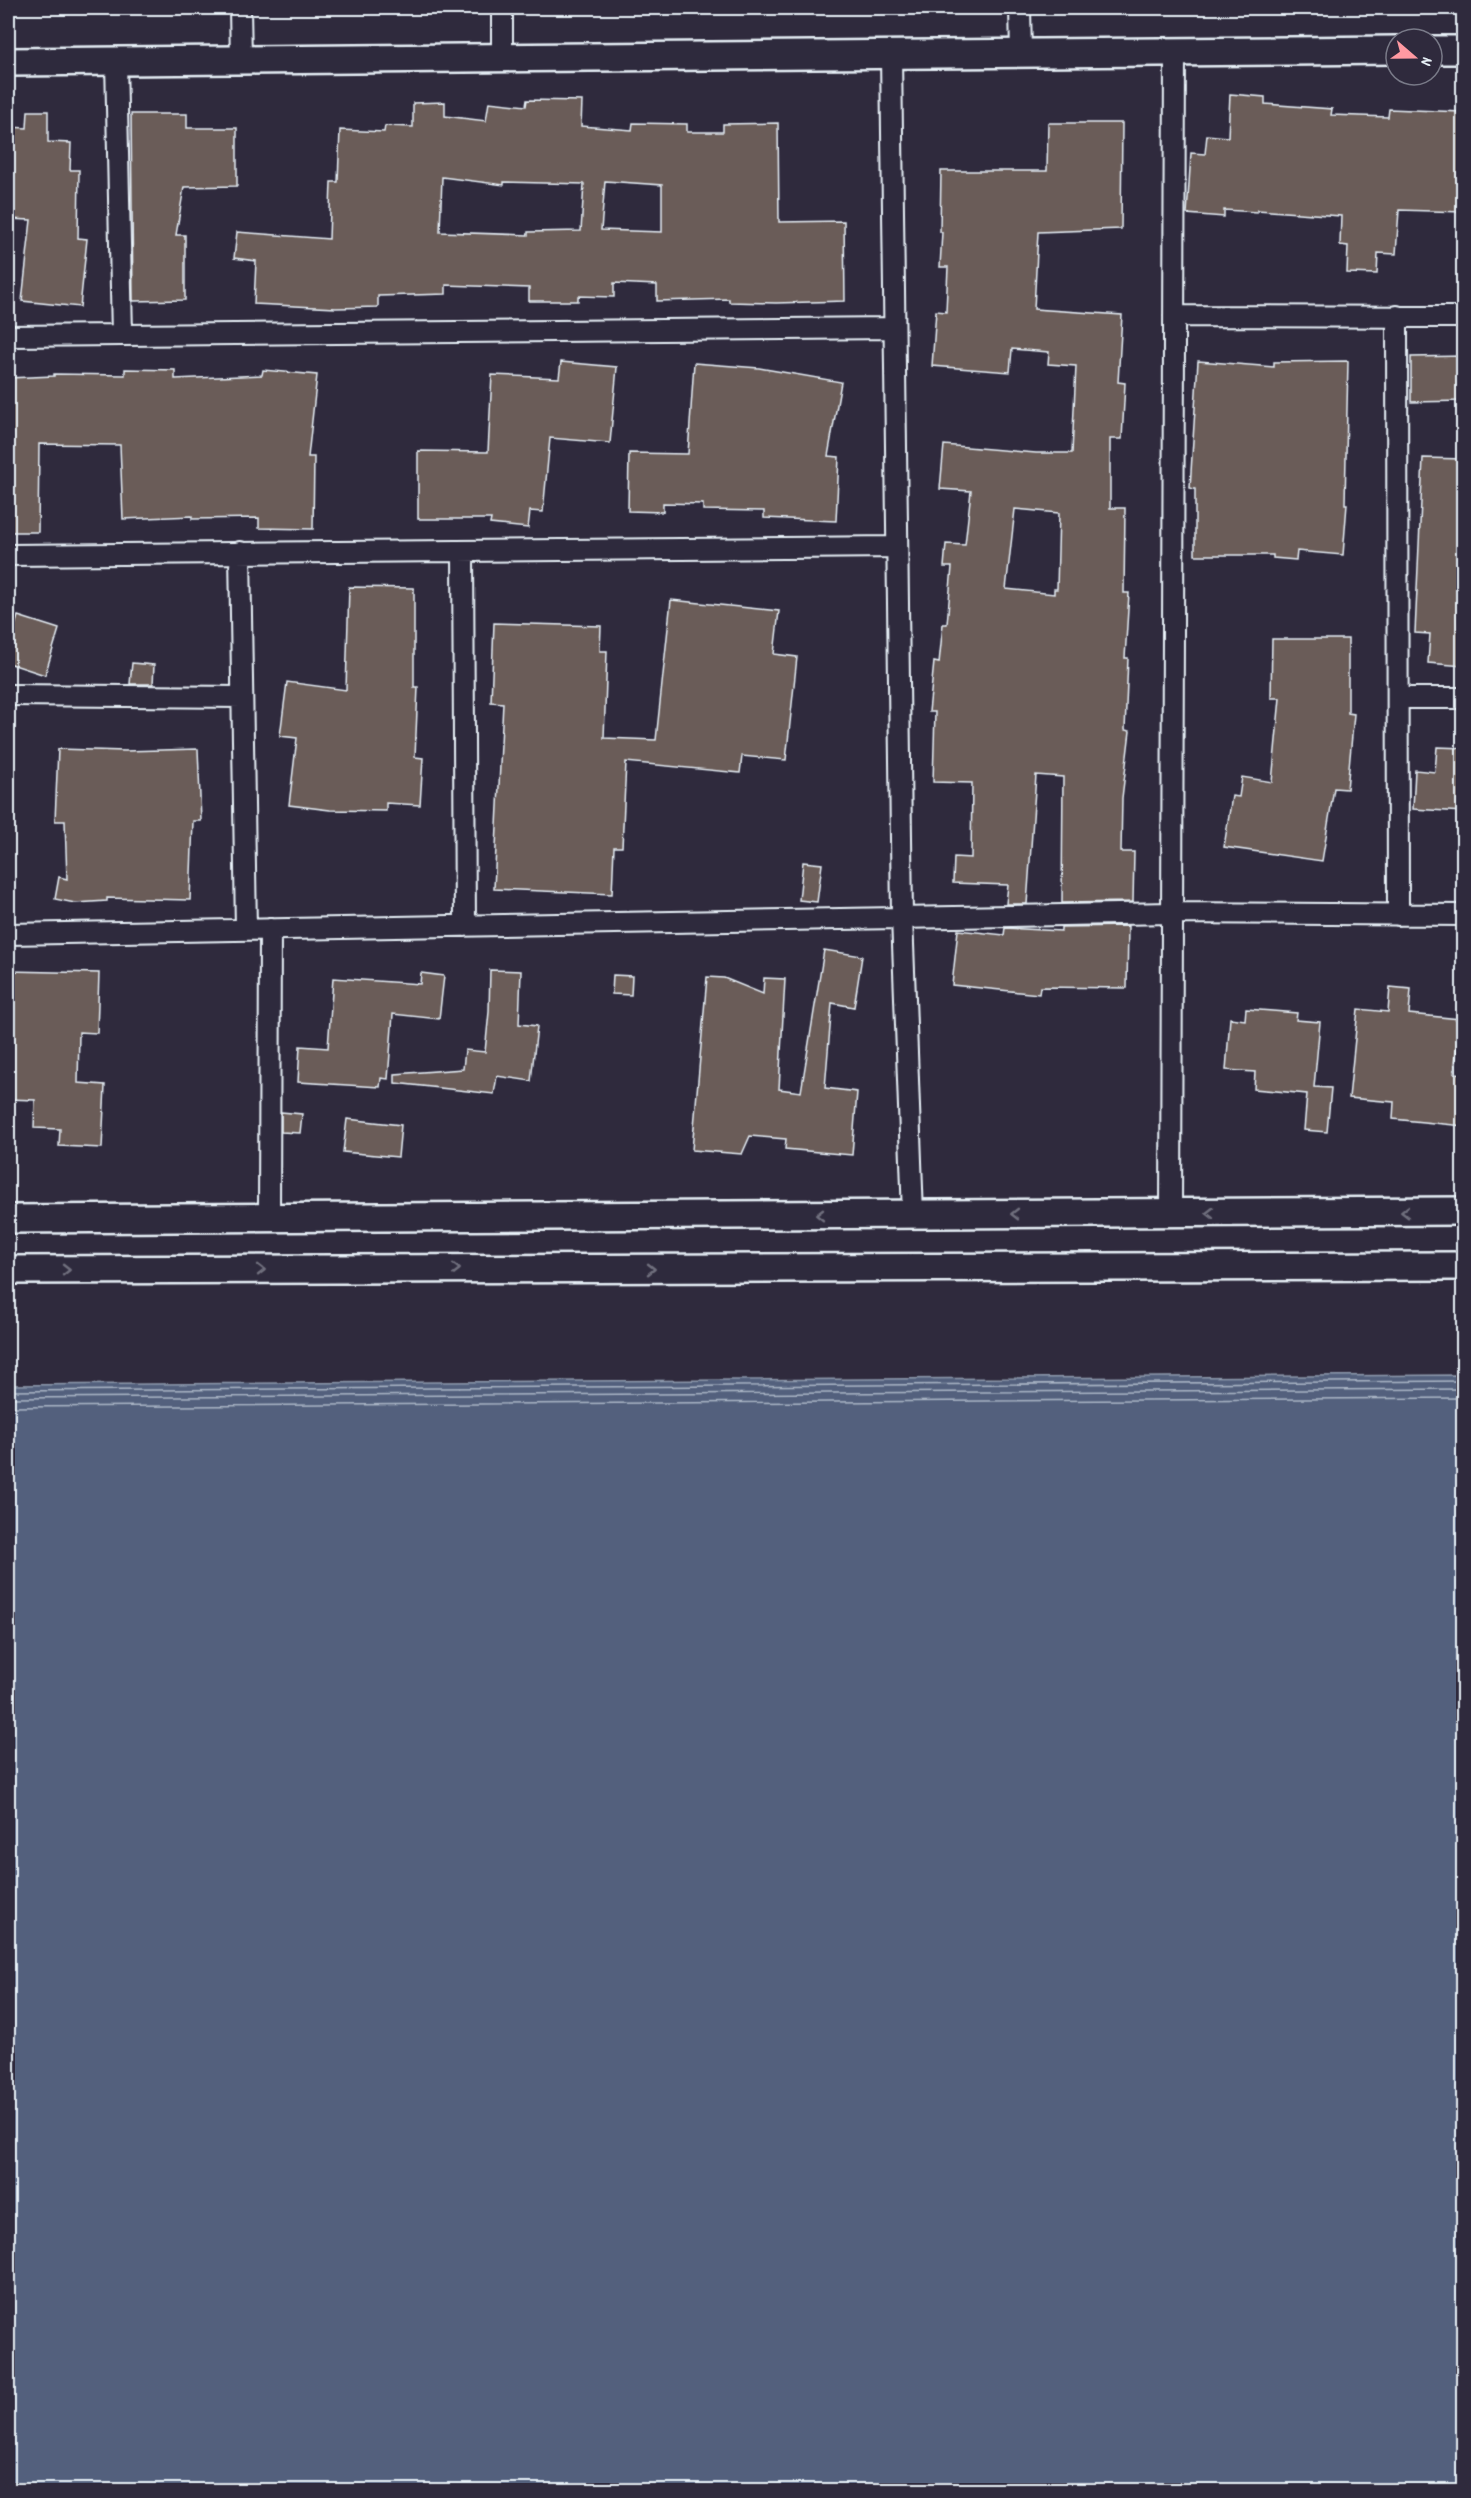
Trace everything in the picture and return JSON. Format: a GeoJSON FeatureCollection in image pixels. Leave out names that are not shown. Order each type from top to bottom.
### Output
{"type":"FeatureCollection","features":[{"type":"Feature","properties":{"kind":"street"},"geometry":{"type":"LineString","coordinates":[[240,8],[242,60]]}},
{"type":"Feature","properties":{"kind":"street"},"geometry":{"type":"LineString","coordinates":[[502,8],[502,58]]}},
{"type":"Feature","properties":{"kind":"street"},"geometry":{"type":"LineString","coordinates":[[1020,8],[1021,53]]}},
{"type":"Feature","properties":{"kind":"street"},"geometry":{"type":"LineString","coordinates":[[8,62],[1384,50]]}},
{"type":"Feature","properties":{"kind":"street"},"geometry":{"type":"LineString","coordinates":[[1444,50],[1464,50]]}},
{"type":"Feature","properties":{"kind":"street"},"geometry":{"type":"LineString","coordinates":[[1171,1213],[1174,52]]}},
{"type":"Feature","properties":{"kind":"street"},"geometry":{"type":"LineString","coordinates":[[891,54],[902,917],[913,1215]]}},
{"type":"Feature","properties":{"kind":"street"},"geometry":{"type":"LineString","coordinates":[[116,61],[122,335]]}},
{"type":"Feature","properties":{"kind":"street"},"geometry":{"type":"LineString","coordinates":[[1174,316],[1464,317]]}},
{"type":"Feature","properties":{"kind":"street"},"geometry":{"type":"LineString","coordinates":[[1397,316],[1398,915]]}},
{"type":"Feature","properties":{"kind":"street"},"geometry":{"type":"LineString","coordinates":[[8,336],[894,328]]}},
{"type":"Feature","properties":{"kind":"street"},"geometry":{"type":"LineString","coordinates":[[8,555],[897,547]]}},
{"type":"Feature","properties":{"kind":"street"},"geometry":{"type":"LineString","coordinates":[[463,551],[465,926]]}},
{"type":"Feature","properties":{"kind":"street"},"geometry":{"type":"LineString","coordinates":[[240,552],[246,930]]}},
{"type":"Feature","properties":{"kind":"street"},"geometry":{"type":"LineString","coordinates":[[8,695],[242,697]]}},
{"type":"Feature","properties":{"kind":"street"},"geometry":{"type":"LineString","coordinates":[[1398,698],[1464,698]]}},
{"type":"Feature","properties":{"kind":"street"},"geometry":{"type":"LineString","coordinates":[[8,934],[1172,913],[1464,915]]}},
{"type":"Feature","properties":{"kind":"street"},"geometry":{"type":"LineString","coordinates":[[269,1218],[270,929]]}},
{"type":"Feature","properties":{"kind":"street"},"geometry":{"type":"LineString","coordinates":[[8,1219],[1464,1211]]}},
{"type":"Feature","properties":{"kind":"street"},"geometry":{"type":"LineString","coordinates":[[8,1270],[1464,1266]]}},
{"type":"Feature","properties":{"kind":"water"},"geometry":{"type":"Polygon","coordinates":[[[1463,1375],[1463,2490],[8,2490],[8,1385],[1463,1375]]]}},
{"type":"Feature","properties":{"kind":"building"},"geometry":{"type":"Polygon","coordinates":[[[1230,94],[1265,97],[1265,104],[1332,109],[1331,115],[1388,117],[1389,109],[1462,112],[1460,162],[1464,162],[1464,212],[1399,210],[1396,254],[1378,253],[1377,274],[1347,273],[1348,246],[1340,245],[1341,216],[1257,210],[1257,212],[1224,210],[1224,217],[1187,214],[1191,153],[1205,154],[1207,135],[1228,137],[1230,94]]]}},
{"type":"Feature","properties":{"kind":"building"},"geometry":{"type":"Polygon","coordinates":[[[527,100],[582,101],[581,126],[632,130],[633,123],[687,124],[687,132],[723,132],[723,124],[778,123],[779,222],[844,221],[845,301],[776,303],[729,302],[729,299],[657,301],[657,285],[614,283],[614,297],[578,296],[578,301],[529,301],[529,288],[446,285],[446,294],[378,296],[378,307],[336,308],[254,304],[256,261],[234,258],[237,232],[329,239],[331,182],[338,182],[340,130],[384,132],[385,126],[413,127],[413,103],[445,102],[445,116],[486,121],[489,102],[526,106],[527,100]],[[442,177],[440,232],[528,235],[528,232],[581,231],[584,184],[504,182],[504,185],[442,177]],[[605,181],[601,230],[662,232],[662,185],[605,181]]]}},
{"type":"Feature","properties":{"kind":"building"},"geometry":{"type":"Polygon","coordinates":[[[28,111],[48,111],[48,142],[71,143],[70,170],[79,170],[78,238],[87,239],[80,307],[22,301],[31,220],[8,219],[8,127],[27,128],[28,111]]]}},
{"type":"Feature","properties":{"kind":"building"},"geometry":{"type":"Polygon","coordinates":[[[131,114],[187,114],[187,128],[237,128],[237,186],[184,187],[176,235],[185,235],[185,300],[133,301],[131,114]]]}},
{"type":"Feature","properties":{"kind":"building"},"geometry":{"type":"Polygon","coordinates":[[[1048,123],[1122,123],[1121,229],[1038,232],[1034,309],[1122,315],[1118,382],[1125,383],[1122,439],[1110,439],[1110,508],[1125,508],[1124,593],[1129,593],[1125,658],[1128,658],[1125,730],[1130,731],[1122,798],[1121,852],[1134,852],[1133,902],[1062,903],[1063,777],[1036,775],[1027,904],[1006,904],[1008,885],[953,883],[954,857],[971,858],[972,783],[933,782],[935,712],[929,712],[934,662],[939,663],[943,624],[947,624],[952,567],[944,567],[946,544],[965,545],[971,491],[940,489],[944,445],[1036,453],[1072,453],[1076,366],[1048,364],[1049,352],[1012,349],[1010,372],[932,366],[936,311],[946,312],[948,267],[940,267],[941,171],[1047,171],[1048,123]],[[1015,509],[1006,589],[1054,594],[1054,589],[1057,589],[1059,513],[1015,509]]]}},
{"type":"Feature","properties":{"kind":"building"},"geometry":{"type":"Polygon","coordinates":[[[1464,356],[1464,401],[1411,402],[1411,357],[1464,356]]]}},
{"type":"Feature","properties":{"kind":"building"},"geometry":{"type":"Polygon","coordinates":[[[1198,361],[1274,367],[1274,362],[1348,361],[1345,504],[1347,504],[1343,555],[1297,551],[1296,560],[1273,558],[1273,555],[1195,555],[1195,489],[1190,488],[1198,361]]]}},
{"type":"Feature","properties":{"kind":"building"},"geometry":{"type":"Polygon","coordinates":[[[561,362],[617,367],[610,443],[550,438],[543,512],[530,511],[528,528],[490,524],[491,519],[418,519],[418,451],[488,452],[492,375],[559,378],[561,362]]]}},
{"type":"Feature","properties":{"kind":"building"},"geometry":{"type":"Polygon","coordinates":[[[694,363],[759,368],[841,382],[828,456],[839,457],[836,521],[764,518],[764,511],[703,510],[703,504],[663,503],[663,512],[628,511],[629,453],[688,454],[694,363]]]}},
{"type":"Feature","properties":{"kind":"building"},"geometry":{"type":"Polygon","coordinates":[[[125,369],[175,370],[175,379],[262,375],[263,370],[317,375],[308,457],[314,457],[313,529],[259,528],[259,518],[192,519],[192,516],[123,519],[120,445],[39,444],[38,532],[8,532],[8,378],[54,376],[54,374],[125,375],[125,369]]]}},
{"type":"Feature","properties":{"kind":"building"},"geometry":{"type":"Polygon","coordinates":[[[1423,458],[1464,459],[1464,666],[1428,663],[1430,634],[1415,633],[1423,458]]]}},
{"type":"Feature","properties":{"kind":"building"},"geometry":{"type":"Polygon","coordinates":[[[349,587],[414,588],[414,687],[418,687],[415,757],[423,758],[420,805],[386,803],[386,811],[330,810],[289,805],[297,738],[280,736],[287,682],[346,690],[349,587]]]}},
{"type":"Feature","properties":{"kind":"building"},"geometry":{"type":"Polygon","coordinates":[[[671,600],[779,611],[774,654],[797,657],[786,760],[742,756],[740,773],[626,762],[622,847],[614,847],[612,894],[494,889],[503,703],[491,702],[494,623],[601,626],[600,651],[607,651],[604,738],[656,740],[671,600]]]}},
{"type":"Feature","properties":{"kind":"building"},"geometry":{"type":"Polygon","coordinates":[[[18,616],[59,629],[45,675],[8,663],[8,649],[18,616]]]}},
{"type":"Feature","properties":{"kind":"building"},"geometry":{"type":"Polygon","coordinates":[[[1272,639],[1348,639],[1348,713],[1354,714],[1347,789],[1334,788],[1322,861],[1224,847],[1232,796],[1239,797],[1242,777],[1272,782],[1280,698],[1271,698],[1272,639]]]}},
{"type":"Feature","properties":{"kind":"building"},"geometry":{"type":"Polygon","coordinates":[[[132,663],[154,665],[153,684],[130,684],[132,663]]]}},
{"type":"Feature","properties":{"kind":"building"},"geometry":{"type":"Polygon","coordinates":[[[1437,747],[1464,748],[1464,812],[1413,809],[1415,770],[1435,772],[1437,747]]]}},
{"type":"Feature","properties":{"kind":"building"},"geometry":{"type":"Polygon","coordinates":[[[58,749],[125,751],[198,749],[201,821],[193,821],[190,900],[107,898],[107,901],[75,903],[55,899],[59,877],[67,879],[65,821],[55,821],[58,749]]]}},
{"type":"Feature","properties":{"kind":"building"},"geometry":{"type":"Polygon","coordinates":[[[803,862],[822,864],[817,902],[799,900],[803,862]]]}},
{"type":"Feature","properties":{"kind":"building"},"geometry":{"type":"Polygon","coordinates":[[[1128,926],[1127,988],[1040,987],[1039,994],[952,985],[958,930],[1004,935],[1005,928],[1061,931],[1061,927],[1128,926]]]}},
{"type":"Feature","properties":{"kind":"building"},"geometry":{"type":"Polygon","coordinates":[[[824,950],[862,956],[854,1007],[832,1003],[825,1088],[857,1092],[852,1155],[785,1149],[786,1139],[750,1136],[742,1154],[692,1150],[707,977],[724,978],[763,994],[764,978],[785,979],[779,1089],[801,1092],[824,950]]]}},
{"type":"Feature","properties":{"kind":"building"},"geometry":{"type":"Polygon","coordinates":[[[490,970],[521,971],[519,1024],[537,1026],[531,1081],[497,1076],[494,1094],[395,1083],[395,1074],[463,1069],[465,1050],[485,1052],[490,970]]]}},
{"type":"Feature","properties":{"kind":"building"},"geometry":{"type":"Polygon","coordinates":[[[8,971],[99,973],[97,1033],[79,1032],[78,1083],[105,1085],[102,1148],[59,1146],[60,1129],[34,1128],[35,1100],[8,1099],[8,971]]]}},
{"type":"Feature","properties":{"kind":"building"},"geometry":{"type":"Polygon","coordinates":[[[421,973],[444,976],[439,1019],[393,1014],[388,1079],[381,1078],[380,1087],[298,1082],[300,1046],[328,1048],[333,978],[420,984],[421,973]]]}},
{"type":"Feature","properties":{"kind":"building"},"geometry":{"type":"Polygon","coordinates":[[[613,975],[632,976],[631,995],[612,994],[613,975]]]}},
{"type":"Feature","properties":{"kind":"building"},"geometry":{"type":"Polygon","coordinates":[[[1390,987],[1411,989],[1409,1014],[1460,1019],[1454,1073],[1464,1074],[1464,1126],[1393,1119],[1394,1102],[1349,1098],[1358,1009],[1388,1012],[1390,987]]]}},
{"type":"Feature","properties":{"kind":"building"},"geometry":{"type":"Polygon","coordinates":[[[1246,1009],[1297,1013],[1296,1020],[1320,1022],[1314,1087],[1331,1088],[1327,1132],[1304,1130],[1307,1094],[1254,1089],[1255,1072],[1226,1070],[1230,1018],[1245,1020],[1246,1009]]]}},
{"type":"Feature","properties":{"kind":"building"},"geometry":{"type":"Polygon","coordinates":[[[281,1112],[302,1114],[300,1133],[281,1132],[281,1112]]]}},
{"type":"Feature","properties":{"kind":"building"},"geometry":{"type":"Polygon","coordinates":[[[347,1119],[401,1125],[398,1157],[343,1152],[347,1119]]]}}]}
